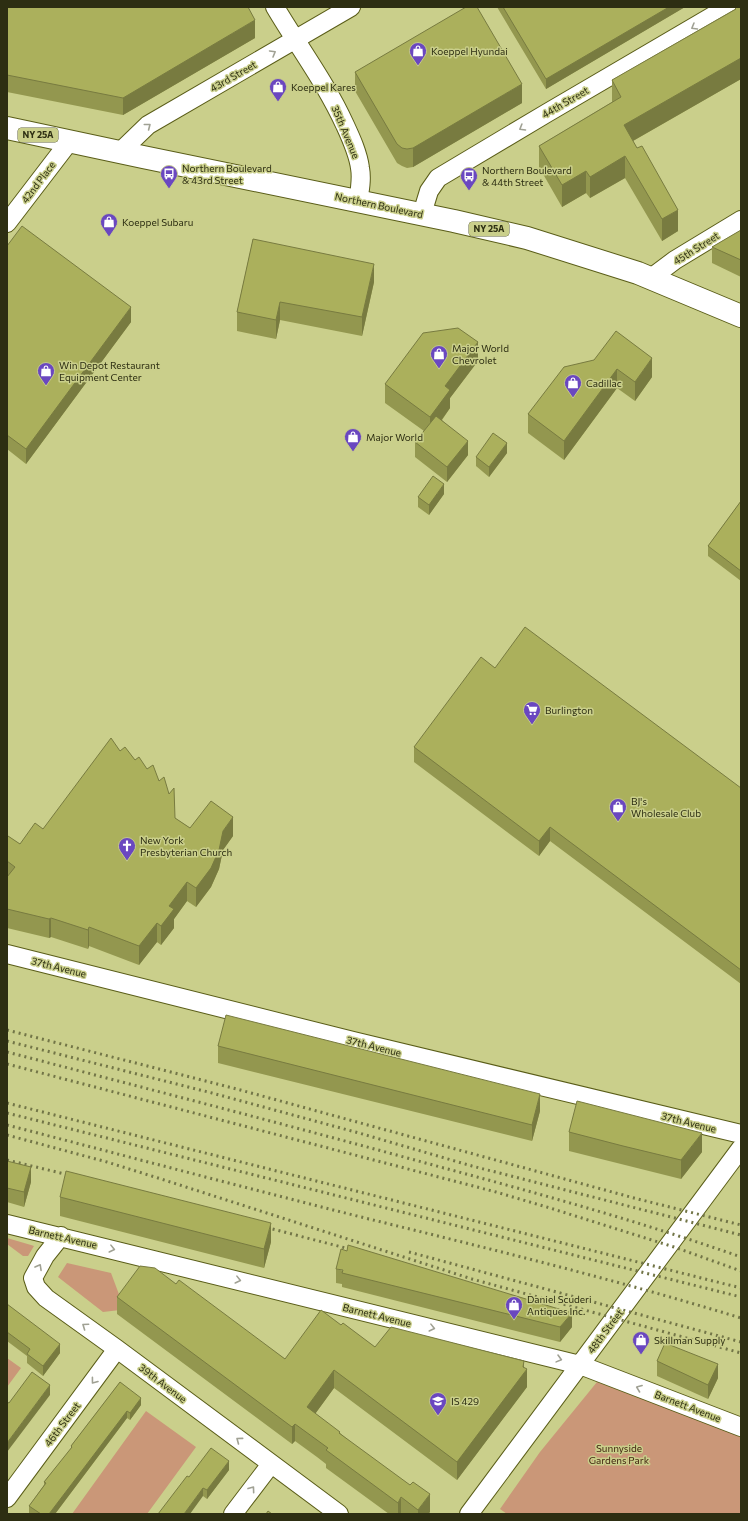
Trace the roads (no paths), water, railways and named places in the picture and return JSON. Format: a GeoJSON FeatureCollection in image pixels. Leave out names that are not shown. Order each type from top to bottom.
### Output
{"type":"FeatureCollection","features":[{"type":"Feature","properties":{"kind":"main road","name":"Northern Boulevard"},"geometry":{"type":"LineString","coordinates":[[7,128],[470,224],[527,238],[585,255],[651,278],[741,316]]}},
{"type":"Feature","properties":{"kind":"street","name":"35th Avenue"},"geometry":{"type":"LineString","coordinates":[[275,7],[295,40],[305,52],[341,115],[357,154],[360,168],[361,179],[358,201]]}},
{"type":"Feature","properties":{"kind":"street","name":"43rd Street"},"geometry":{"type":"LineString","coordinates":[[120,152],[148,125],[351,7]]}},
{"type":"Feature","properties":{"kind":"street","name":"44th Street"},"geometry":{"type":"LineString","coordinates":[[422,214],[429,191],[433,184],[444,174],[728,7]]}},
{"type":"Feature","properties":{"kind":"street","name":"42nd Place"},"geometry":{"type":"LineString","coordinates":[[7,223],[69,142]]}},
{"type":"Feature","properties":{"kind":"street","name":"45th Street"},"geometry":{"type":"LineString","coordinates":[[651,278],[679,258],[741,220]]}},
{"type":"Feature","properties":{"kind":"street","name":"37th Avenue"},"geometry":{"type":"LineString","coordinates":[[7,954],[360,1043],[741,1134]]}},
{"type":"Feature","properties":{"kind":"street","name":"48th Street"},"geometry":{"type":"LineString","coordinates":[[469,1514],[741,1148]]}},
{"type":"Feature","properties":{"kind":"street","name":"Barnett Avenue"},"geometry":{"type":"LineString","coordinates":[[7,1224],[61,1236],[580,1365],[741,1427]]}},
{"type":"Feature","properties":{"kind":"street","name":"39th Avenue"},"geometry":{"type":"LineString","coordinates":[[61,1236],[46,1256],[33,1278],[36,1287],[46,1298],[339,1514]]}},
{"type":"Feature","properties":{"kind":"street","name":"46th Street"},"geometry":{"type":"LineString","coordinates":[[7,1498],[117,1349]]}},
{"type":"Feature","properties":{"kind":"street"},"geometry":{"type":"LineString","coordinates":[[233,1514],[270,1464]]}},
{"type":"Feature","properties":{"kind":"railway"},"geometry":{"type":"LineString","coordinates":[[7,1030],[233,1088],[634,1198],[741,1225]]}},
{"type":"Feature","properties":{"kind":"railway"},"geometry":{"type":"LineString","coordinates":[[7,1041],[212,1093],[359,1133],[472,1166],[741,1235]]}},
{"type":"Feature","properties":{"kind":"railway"},"geometry":{"type":"LineString","coordinates":[[7,1052],[542,1195],[622,1218],[741,1257]]}},
{"type":"Feature","properties":{"kind":"railway"},"geometry":{"type":"LineString","coordinates":[[7,1064],[496,1192],[674,1247],[741,1271]]}},
{"type":"Feature","properties":{"kind":"railway"},"geometry":{"type":"LineString","coordinates":[[7,1103],[741,1288]]}},
{"type":"Feature","properties":{"kind":"railway"},"geometry":{"type":"LineString","coordinates":[[7,1113],[741,1297]]}},
{"type":"Feature","properties":{"kind":"railway"},"geometry":{"type":"LineString","coordinates":[[7,1125],[320,1207],[554,1265],[741,1318]]}},
{"type":"Feature","properties":{"kind":"railway"},"geometry":{"type":"LineString","coordinates":[[7,1135],[107,1162],[472,1279],[741,1353]]}},
{"type":"Feature","properties":{"kind":"railway"},"geometry":{"type":"LineString","coordinates":[[7,1160],[77,1177]]}},
{"type":"Feature","properties":{"kind":"railway"},"geometry":{"type":"LineString","coordinates":[[261,1226],[357,1251]]}},
{"type":"Feature","properties":{"kind":"railway"},"geometry":{"type":"LineString","coordinates":[[409,1252],[741,1342]]}},
{"type":"Feature","properties":{"kind":"place","name":"Koeppel Hyundai"},"geometry":{"type":"Point","coordinates":[418,66]}},
{"type":"Feature","properties":{"kind":"place","name":"Koeppel Kares"},"geometry":{"type":"Point","coordinates":[278,102]}},
{"type":"Feature","properties":{"kind":"place","name":"Northern Boulevard & 43rd Street"},"geometry":{"type":"Point","coordinates":[169,189]}},
{"type":"Feature","properties":{"kind":"place","name":"Northern Boulevard & 44th Street"},"geometry":{"type":"Point","coordinates":[469,191]}},
{"type":"Feature","properties":{"kind":"place","name":"Koeppel Subaru"},"geometry":{"type":"Point","coordinates":[109,237]}},
{"type":"Feature","properties":{"kind":"place","name":"Major World Chevrolet"},"geometry":{"type":"Point","coordinates":[439,369]}},
{"type":"Feature","properties":{"kind":"place","name":"Win Depot Restaurant Equipment Center"},"geometry":{"type":"Point","coordinates":[46,386]}},
{"type":"Feature","properties":{"kind":"place","name":"Cadillac"},"geometry":{"type":"Point","coordinates":[573,398]}},
{"type":"Feature","properties":{"kind":"place","name":"Major World"},"geometry":{"type":"Point","coordinates":[353,452]}},
{"type":"Feature","properties":{"kind":"place","name":"Burlington"},"geometry":{"type":"Point","coordinates":[532,725]}},
{"type":"Feature","properties":{"kind":"place","name":"BJ's Wholesale Club"},"geometry":{"type":"Point","coordinates":[618,822]}},
{"type":"Feature","properties":{"kind":"place","name":"New York Presbyterian Church"},"geometry":{"type":"Point","coordinates":[127,861]}},
{"type":"Feature","properties":{"kind":"place","name":"Daniel Scuderi Antiques Inc."},"geometry":{"type":"Point","coordinates":[514,1320]}},
{"type":"Feature","properties":{"kind":"place","name":"Skillman Supply"},"geometry":{"type":"Point","coordinates":[641,1355]}},
{"type":"Feature","properties":{"kind":"place","name":"IS 429"},"geometry":{"type":"Point","coordinates":[438,1416]}},
{"type":"Feature","properties":{"kind":"park label","name":"Sunnyside Gardens Park"},"geometry":{"type":"Point","coordinates":[619,1454]}}]}
